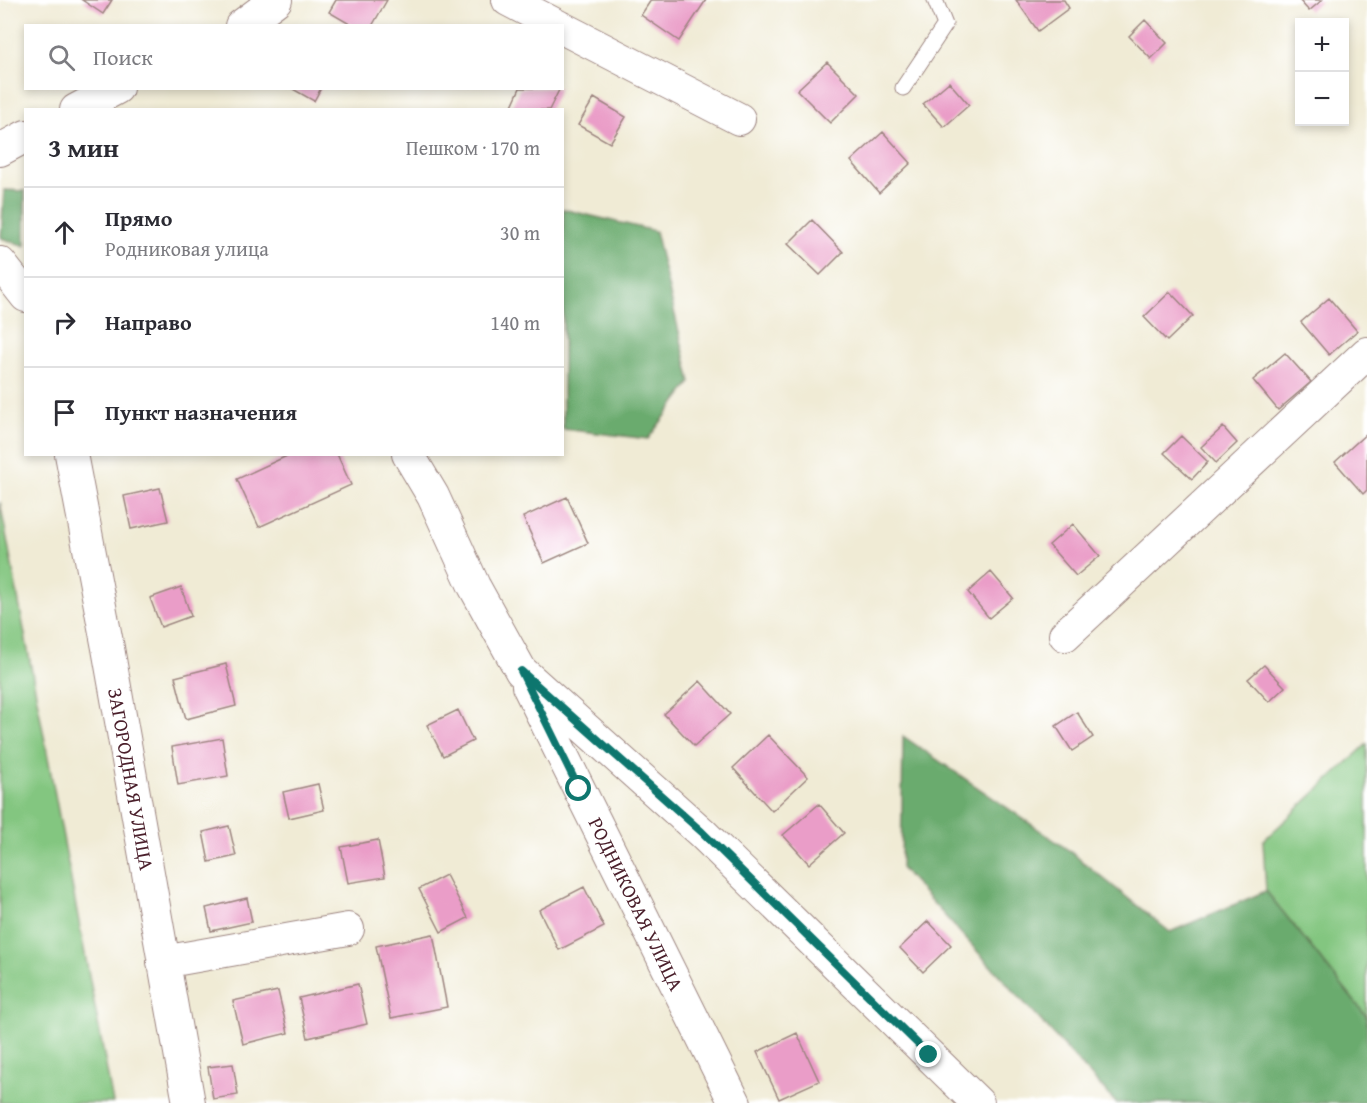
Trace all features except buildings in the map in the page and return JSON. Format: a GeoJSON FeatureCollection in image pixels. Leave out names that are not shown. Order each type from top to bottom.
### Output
{"type":"FeatureCollection","features":[{"type":"Feature","properties":{"kind":"street"},"geometry":{"type":"LineString","coordinates":[[244,24],[276,0]]}},
{"type":"Feature","properties":{"kind":"street"},"geometry":{"type":"LineString","coordinates":[[508,0],[554,24]]}},
{"type":"Feature","properties":{"kind":"street"},"geometry":{"type":"LineString","coordinates":[[564,29],[740,119]]}},
{"type":"Feature","properties":{"kind":"street"},"geometry":{"type":"LineString","coordinates":[[80,108],[113,90]]}},
{"type":"Feature","properties":{"kind":"street"},"geometry":{"type":"LineString","coordinates":[[0,150],[24,137]]}},
{"type":"Feature","properties":{"kind":"street"},"geometry":{"type":"LineString","coordinates":[[0,254],[24,260]]}},
{"type":"Feature","properties":{"kind":"street"},"geometry":{"type":"LineString","coordinates":[[0,263],[24,293]]}},
{"type":"Feature","properties":{"kind":"street"},"geometry":{"type":"LineString","coordinates":[[1065,635],[1367,353]]}},
{"type":"Feature","properties":{"kind":"street","name":"ЗАГОРОДНАЯ УЛИЦА"},"geometry":{"type":"LineString","coordinates":[[71,456],[189,1103]]}},
{"type":"Feature","properties":{"kind":"street","name":"РОДНИКОВАЯ УЛИЦА"},"geometry":{"type":"LineString","coordinates":[[409,456],[433,496],[474,586],[521,671],[735,1103]]}},
{"type":"Feature","properties":{"kind":"street"},"geometry":{"type":"LineString","coordinates":[[521,671],[702,832],[978,1103]]}},
{"type":"Feature","properties":{"kind":"street"},"geometry":{"type":"LineString","coordinates":[[163,962],[348,929]]}},
{"type":"Feature","properties":{"kind":"lane"},"geometry":{"type":"LineString","coordinates":[[903,87],[945,25],[935,0]]}},
{"type":"Feature","properties":{"kind":"green space"},"geometry":{"type":"Polygon","coordinates":[[[4,190],[24,191],[24,246],[1,238],[4,190]]]}},
{"type":"Feature","properties":{"kind":"green space"},"geometry":{"type":"Polygon","coordinates":[[[564,209],[655,231],[691,382],[648,439],[564,429],[564,209]]]}},
{"type":"Feature","properties":{"kind":"green space"},"geometry":{"type":"Polygon","coordinates":[[[0,502],[113,1103],[0,1103],[0,502]]]}},
{"type":"Feature","properties":{"kind":"green space"},"geometry":{"type":"Polygon","coordinates":[[[903,736],[1067,849],[1170,932],[1266,891],[1367,1017],[1367,1103],[1116,1103],[901,868],[903,736]]]}},
{"type":"Feature","properties":{"kind":"green space"},"geometry":{"type":"Polygon","coordinates":[[[1367,744],[1367,1017],[1266,891],[1263,841],[1367,744]]]}},
{"type":"Feature","properties":{"kind":"route"},"geometry":{"type":"LineString","coordinates":[[579,789],[521,671],[702,832],[929,1055]]}}]}
